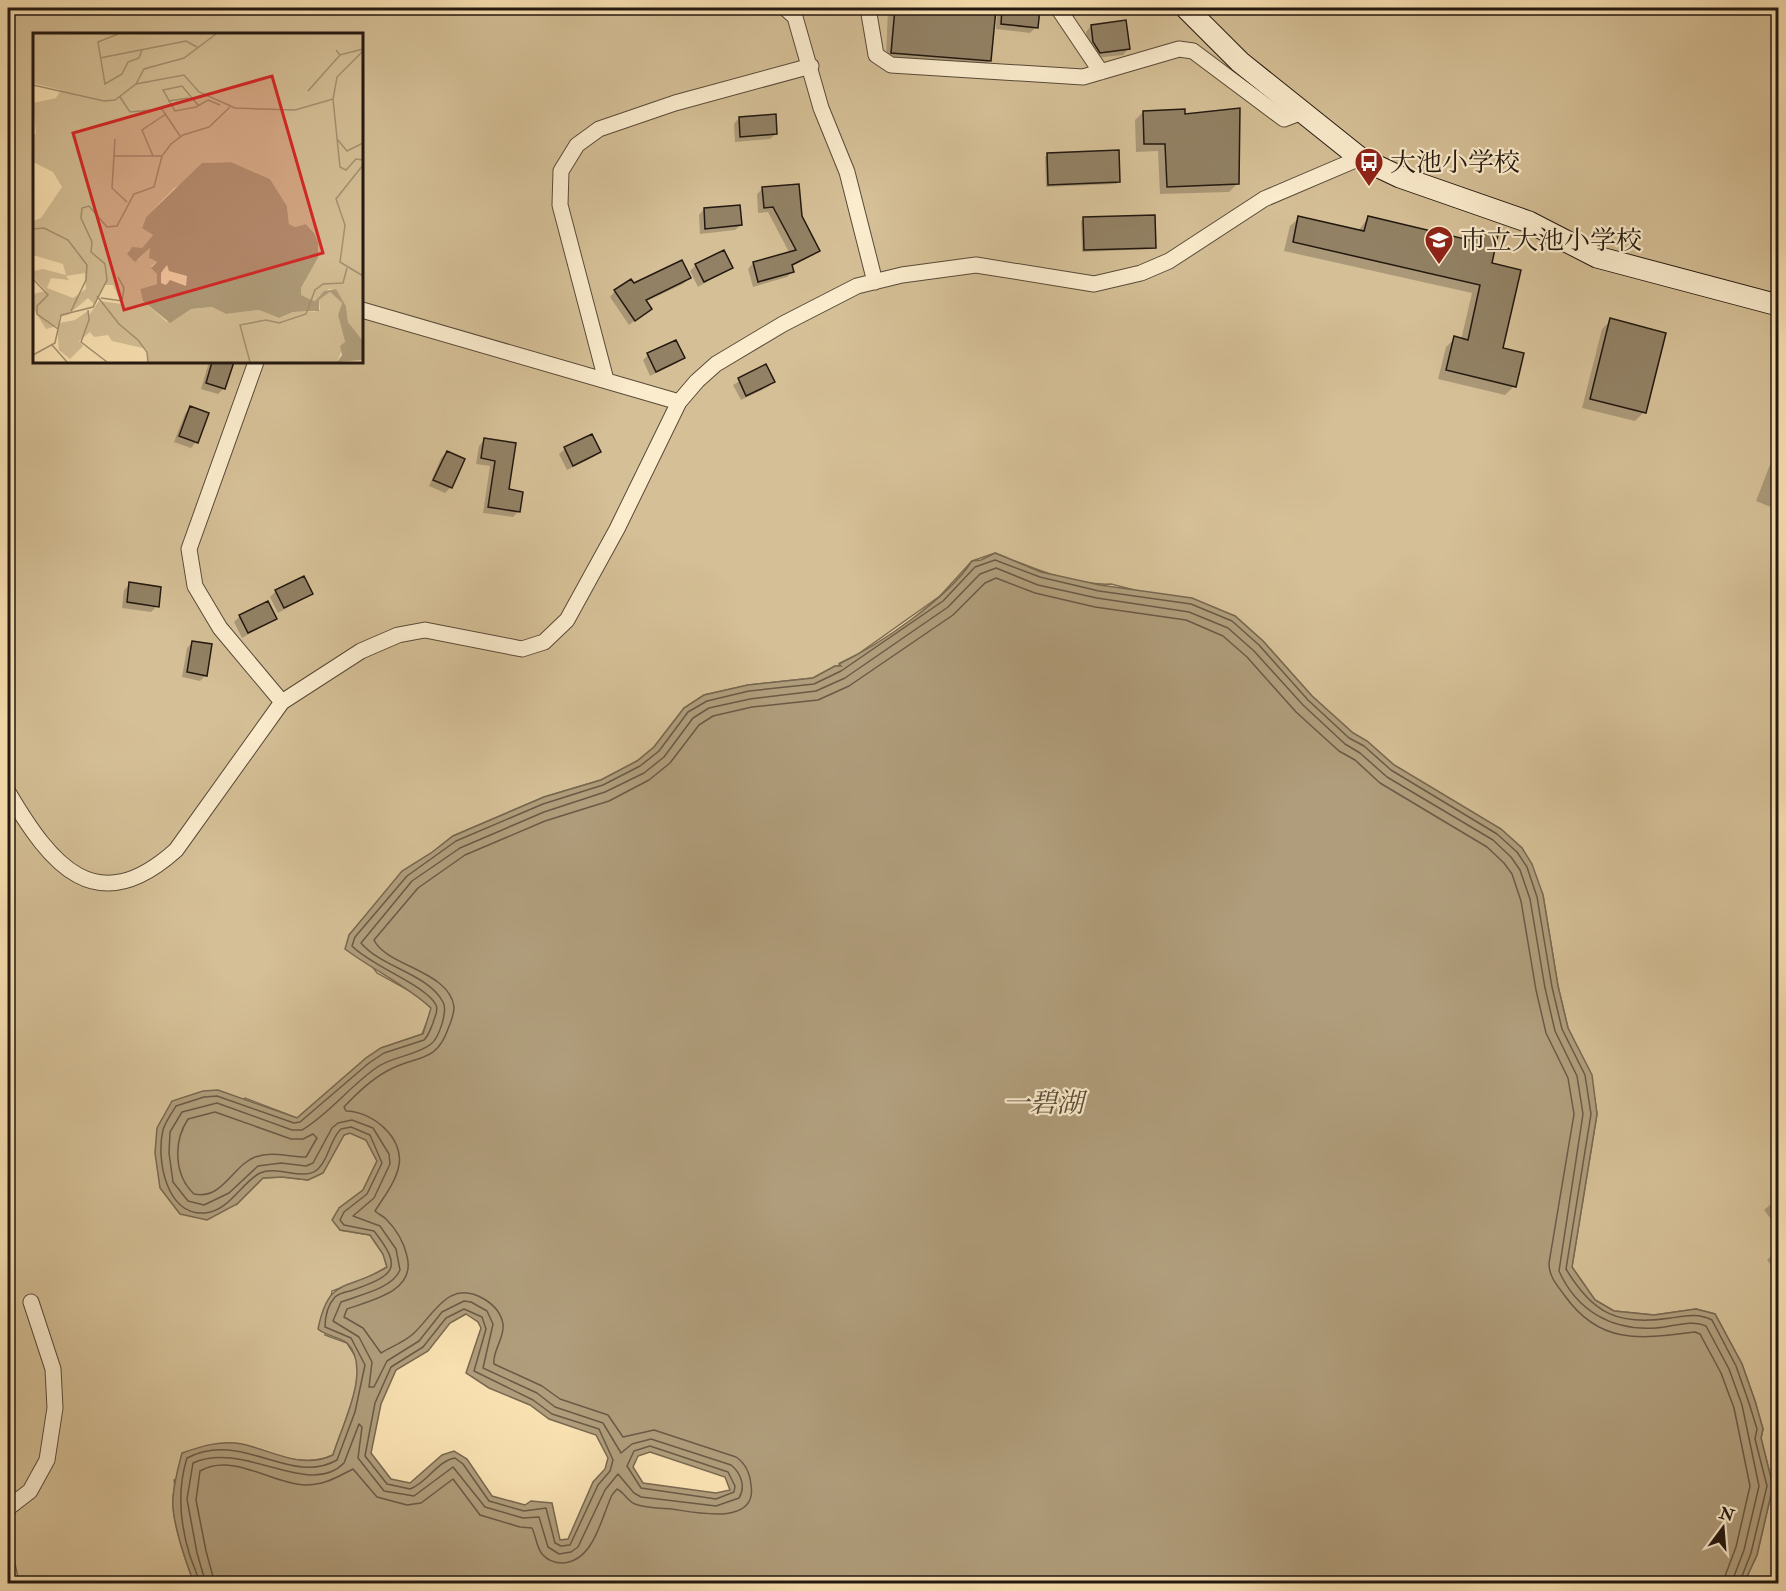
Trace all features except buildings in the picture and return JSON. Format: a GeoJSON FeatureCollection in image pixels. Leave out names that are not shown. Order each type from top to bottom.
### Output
{"type":"FeatureCollection","features":[{"type":"Feature","properties":{"kind":"street"},"geometry":{"type":"LineString","coordinates":[[785,8],[795,17],[811,66],[821,108],[847,172],[874,282]]}},
{"type":"Feature","properties":{"kind":"street"},"geometry":{"type":"LineString","coordinates":[[868,8],[876,55],[891,65],[1083,77],[1179,49],[1192,51],[1284,119],[1302,112]]}},
{"type":"Feature","properties":{"kind":"street"},"geometry":{"type":"LineString","coordinates":[[1058,8],[1101,72]]}},
{"type":"Feature","properties":{"kind":"street"},"geometry":{"type":"LineString","coordinates":[[1185,8],[1240,62],[1360,158],[1400,177],[1529,222],[1597,257],[1779,305]]}},
{"type":"Feature","properties":{"kind":"street"},"geometry":{"type":"LineString","coordinates":[[606,381],[560,205],[561,171],[577,145],[599,129],[675,103],[811,66]]}},
{"type":"Feature","properties":{"kind":"street"},"geometry":{"type":"LineString","coordinates":[[8,792],[32,834],[61,865],[98,883],[113,884],[139,878],[155,869],[176,850],[282,702],[361,651],[398,635],[425,630],[522,649],[544,642],[567,620],[617,529],[679,402],[696,381],[716,364],[783,324],[857,286],[976,265],[1094,284],[1141,273],[1169,261],[1264,199],[1360,158]]}},
{"type":"Feature","properties":{"kind":"street"},"geometry":{"type":"LineString","coordinates":[[363,310],[679,402]]}},
{"type":"Feature","properties":{"kind":"street"},"geometry":{"type":"LineString","coordinates":[[256,363],[189,549],[195,586],[220,628],[282,702]]}},
{"type":"Feature","properties":{"kind":"street"},"geometry":{"type":"LineString","coordinates":[[8,1508],[30,1491],[47,1460],[55,1408],[53,1369],[31,1302]]}},
{"type":"Feature","properties":{"kind":"shaded area"},"geometry":{"type":"Polygon","coordinates":[[[8,8],[1778,8],[1778,1583],[1744,1583],[1757,1555],[1773,1486],[1761,1438],[1763,1429],[1755,1401],[1742,1364],[1715,1314],[1696,1309],[1654,1315],[1614,1311],[1595,1300],[1572,1267],[1597,1114],[1591,1075],[1568,1028],[1558,986],[1543,895],[1522,848],[1501,829],[1394,765],[1367,741],[1353,733],[1312,696],[1263,641],[1235,616],[1111,584],[1067,579],[995,553],[972,561],[940,596],[858,654],[840,663],[842,666],[835,666],[813,678],[748,685],[704,695],[684,708],[654,747],[637,761],[601,780],[544,797],[453,836],[391,886],[349,935],[377,973],[417,995],[432,1009],[422,1034],[381,1048],[366,1058],[297,1118],[245,1098],[237,1204],[263,1178],[282,1177],[308,1180],[323,1173],[344,1135],[350,1133],[366,1140],[377,1161],[363,1190],[339,1208],[340,1230],[370,1235],[383,1254],[387,1267],[367,1278],[332,1291],[325,1335],[347,1343],[356,1359],[359,1372],[354,1395],[333,1455],[322,1459],[299,1460],[240,1444],[174,1480],[173,1508],[177,1530],[194,1583],[19,1583],[8,1529],[8,8]]]}},
{"type":"Feature","properties":{"kind":"water","name":"一碧湖"},"geometry":{"type":"Polygon","coordinates":[[[995,553],[1041,572],[1100,585],[1192,598],[1235,616],[1263,641],[1312,696],[1353,733],[1367,741],[1394,765],[1501,829],[1522,848],[1532,864],[1543,895],[1558,986],[1568,1028],[1592,1075],[1597,1114],[1572,1267],[1595,1300],[1614,1311],[1654,1315],[1696,1309],[1715,1314],[1742,1364],[1755,1401],[1763,1429],[1761,1438],[1773,1486],[1757,1555],[1744,1583],[194,1583],[180,1541],[173,1507],[174,1486],[182,1453],[204,1446],[227,1443],[242,1444],[299,1460],[310,1461],[333,1455],[353,1398],[357,1367],[354,1354],[347,1343],[318,1329],[322,1312],[334,1292],[387,1267],[383,1254],[370,1235],[340,1230],[332,1220],[339,1208],[363,1190],[377,1161],[366,1140],[350,1133],[344,1135],[323,1173],[308,1180],[282,1177],[263,1178],[237,1204],[207,1220],[180,1214],[160,1188],[155,1153],[157,1128],[172,1101],[203,1091],[218,1090],[297,1118],[366,1058],[381,1048],[423,1034],[431,1008],[411,992],[345,949],[349,935],[402,871],[453,836],[544,797],[601,780],[637,761],[654,747],[684,708],[704,695],[748,685],[813,678],[835,666],[841,666],[839,664],[912,619],[947,590],[972,561],[981,560],[995,553]],[[466,1314],[450,1323],[428,1351],[396,1370],[381,1404],[371,1453],[391,1479],[410,1483],[442,1455],[454,1451],[467,1459],[492,1496],[525,1505],[531,1501],[552,1503],[560,1540],[568,1539],[593,1482],[605,1469],[608,1458],[596,1435],[549,1419],[530,1405],[489,1388],[466,1373],[481,1328],[478,1322],[466,1314]],[[650,1452],[638,1456],[633,1467],[643,1483],[716,1493],[730,1490],[725,1477],[650,1452]]]}},
{"type":"Feature","properties":{"kind":"place","name":"大池小学校"},"geometry":{"type":"Point","coordinates":[1369,188]}},
{"type":"Feature","properties":{"kind":"place","name":"市立大池小学校"},"geometry":{"type":"Point","coordinates":[1439,266]}}]}
